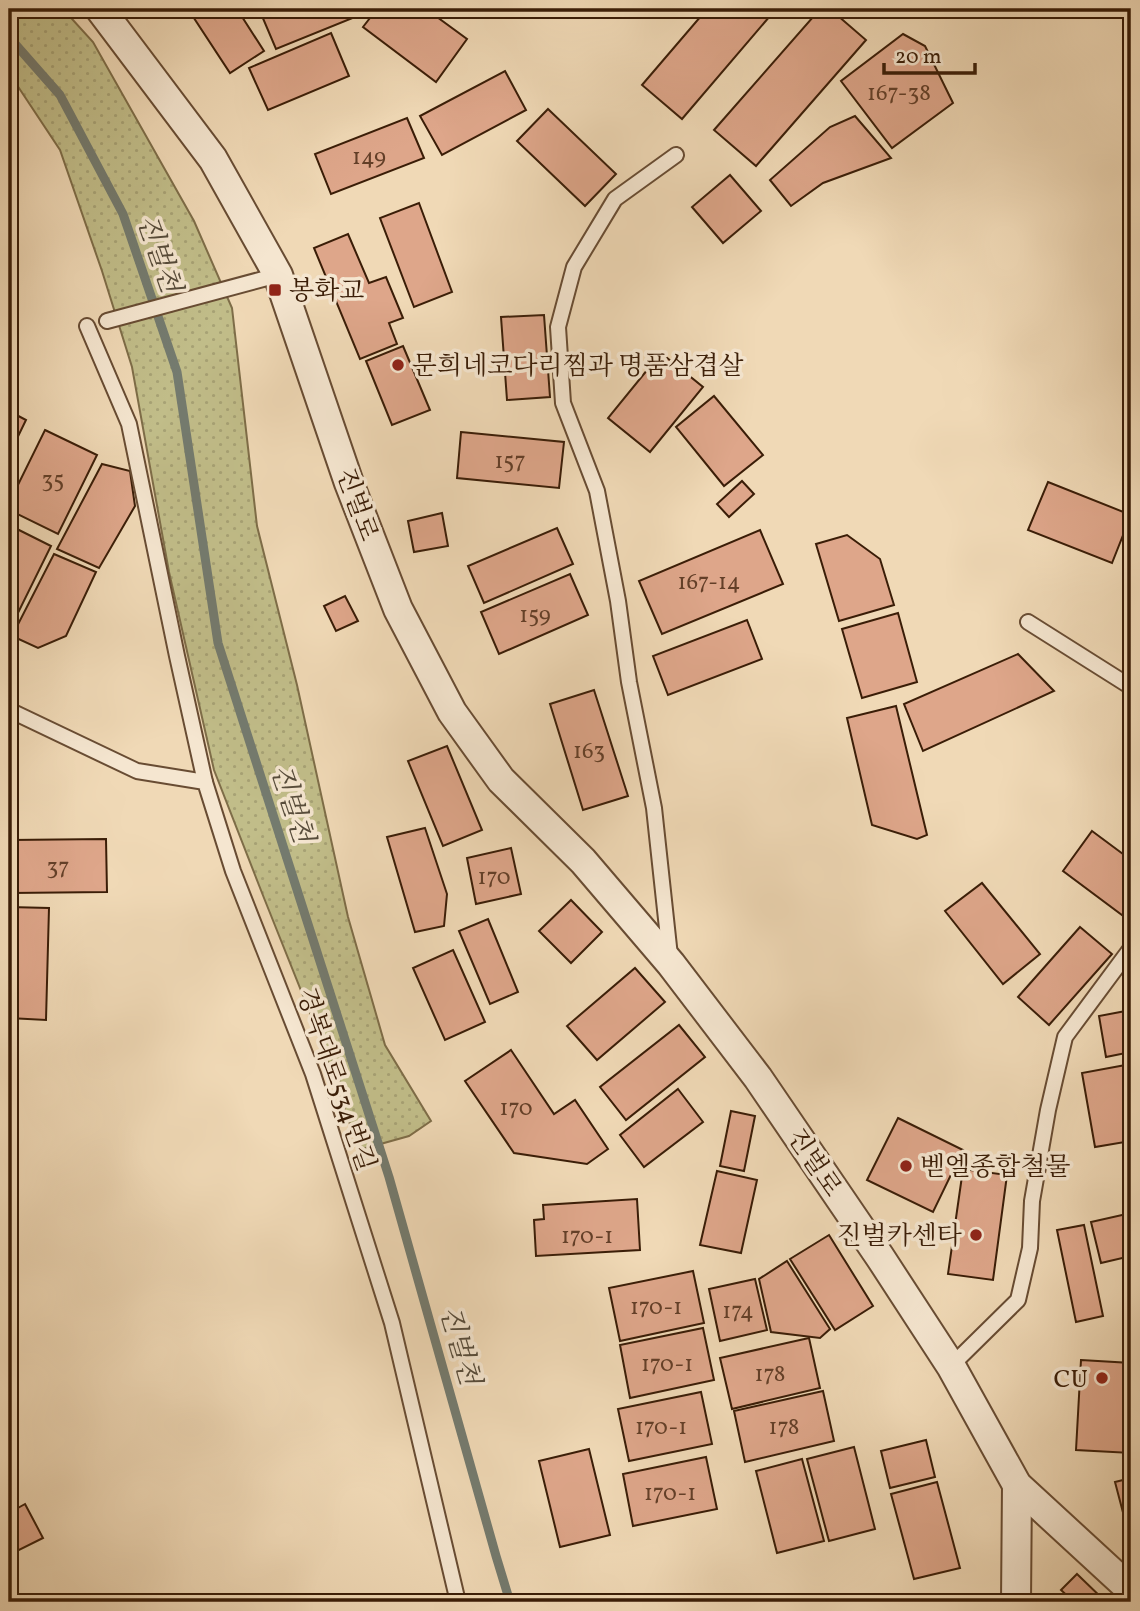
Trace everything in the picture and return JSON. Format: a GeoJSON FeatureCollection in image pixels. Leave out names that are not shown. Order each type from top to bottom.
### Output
{"type":"FeatureCollection","features":[{"type":"Feature","properties":{"kind":"street","name":"진벌로"},"geometry":{"type":"LineString","coordinates":[[100,9],[213,159],[278,275],[349,483],[398,609],[452,712],[501,780],[583,861],[671,964],[758,1078],[951,1366],[1017,1485],[1131,1590]]}},
{"type":"Feature","properties":{"kind":"street","name":"진벌로"},"geometry":{"type":"LineString","coordinates":[[1016,1602],[1017,1485]]}},
{"type":"Feature","properties":{"kind":"lane"},"geometry":{"type":"LineString","coordinates":[[671,964],[654,808],[629,682],[618,601],[597,491],[563,403],[558,327],[574,267],[615,199],[676,155]]}},
{"type":"Feature","properties":{"kind":"lane"},"geometry":{"type":"LineString","coordinates":[[107,321],[278,275]]}},
{"type":"Feature","properties":{"kind":"lane","name":"경복대로534번길"},"geometry":{"type":"LineString","coordinates":[[88,326],[129,424],[205,782],[233,871],[313,1074],[392,1323],[458,1602]]}},
{"type":"Feature","properties":{"kind":"lane"},"geometry":{"type":"LineString","coordinates":[[1028,622],[1131,687]]}},
{"type":"Feature","properties":{"kind":"lane"},"geometry":{"type":"LineString","coordinates":[[9,710],[137,771],[205,782]]}},
{"type":"Feature","properties":{"kind":"lane"},"geometry":{"type":"LineString","coordinates":[[951,1366],[1018,1300],[1030,1248],[1032,1201],[1048,1110],[1065,1037],[1131,948]]}},
{"type":"Feature","properties":{"kind":"shaded area"},"geometry":{"type":"Polygon","coordinates":[[[9,9],[63,9],[93,42],[194,221],[232,308],[257,526],[297,685],[348,917],[385,1045],[431,1121],[409,1136],[359,1150],[320,1038],[214,770],[169,572],[132,367],[60,150],[9,73],[9,9]]]}},
{"type":"Feature","properties":{"kind":"building"},"geometry":{"type":"Polygon","coordinates":[[[188,9],[237,9],[264,51],[230,73],[188,9]]]}},
{"type":"Feature","properties":{"kind":"building"},"geometry":{"type":"Polygon","coordinates":[[[259,9],[357,9],[360,15],[276,49],[259,9]]]}},
{"type":"Feature","properties":{"kind":"building"},"geometry":{"type":"Polygon","coordinates":[[[377,9],[426,9],[467,39],[436,82],[363,27],[377,9]]]}},
{"type":"Feature","properties":{"kind":"building"},"geometry":{"type":"Polygon","coordinates":[[[478,9],[522,9],[479,14],[478,9]]]}},
{"type":"Feature","properties":{"kind":"building"},"geometry":{"type":"Polygon","coordinates":[[[707,9],[776,9],[682,119],[642,85],[707,9]]]}},
{"type":"Feature","properties":{"kind":"building"},"geometry":{"type":"Polygon","coordinates":[[[820,9],[830,9],[866,40],[756,166],[714,130],[820,9]]]}},
{"type":"Feature","properties":{"kind":"building"},"geometry":{"type":"Polygon","coordinates":[[[331,33],[349,76],[268,110],[249,68],[331,33]]]}},
{"type":"Feature","properties":{"kind":"building"},"geometry":{"type":"Polygon","coordinates":[[[903,34],[925,46],[953,103],[892,148],[841,81],[903,34]]]}},
{"type":"Feature","properties":{"kind":"building"},"geometry":{"type":"Polygon","coordinates":[[[505,71],[526,110],[442,155],[420,116],[505,71]]]}},
{"type":"Feature","properties":{"kind":"building"},"geometry":{"type":"Polygon","coordinates":[[[548,109],[616,174],[585,206],[517,141],[548,109]]]}},
{"type":"Feature","properties":{"kind":"building"},"geometry":{"type":"Polygon","coordinates":[[[855,116],[891,158],[823,183],[791,206],[770,180],[830,127],[855,116]]]}},
{"type":"Feature","properties":{"kind":"building"},"geometry":{"type":"Polygon","coordinates":[[[407,118],[424,158],[331,194],[315,154],[407,118]]]}},
{"type":"Feature","properties":{"kind":"building"},"geometry":{"type":"Polygon","coordinates":[[[730,175],[761,211],[723,243],[692,207],[730,175]]]}},
{"type":"Feature","properties":{"kind":"building"},"geometry":{"type":"Polygon","coordinates":[[[419,203],[452,292],[414,307],[380,218],[419,203]]]}},
{"type":"Feature","properties":{"kind":"building"},"geometry":{"type":"Polygon","coordinates":[[[348,234],[369,283],[386,277],[403,318],[389,323],[397,344],[360,359],[314,248],[348,234]]]}},
{"type":"Feature","properties":{"kind":"building"},"geometry":{"type":"Polygon","coordinates":[[[544,315],[550,397],[507,400],[501,317],[544,315]]]}},
{"type":"Feature","properties":{"kind":"building"},"geometry":{"type":"Polygon","coordinates":[[[403,346],[430,410],[392,425],[366,361],[403,346]]]}},
{"type":"Feature","properties":{"kind":"building"},"geometry":{"type":"Polygon","coordinates":[[[661,353],[703,387],[650,452],[608,418],[661,353]]]}},
{"type":"Feature","properties":{"kind":"building"},"geometry":{"type":"Polygon","coordinates":[[[714,396],[763,455],[724,486],[676,427],[714,396]]]}},
{"type":"Feature","properties":{"kind":"building"},"geometry":{"type":"Polygon","coordinates":[[[9,411],[26,420],[9,455],[9,411]]]}},
{"type":"Feature","properties":{"kind":"building"},"geometry":{"type":"Polygon","coordinates":[[[45,430],[97,455],[58,534],[9,510],[9,503],[45,430]]]}},
{"type":"Feature","properties":{"kind":"building"},"geometry":{"type":"Polygon","coordinates":[[[461,432],[564,442],[559,488],[457,478],[461,432]]]}},
{"type":"Feature","properties":{"kind":"building"},"geometry":{"type":"Polygon","coordinates":[[[102,464],[130,471],[135,506],[99,568],[57,549],[102,464]]]}},
{"type":"Feature","properties":{"kind":"building"},"geometry":{"type":"Polygon","coordinates":[[[742,481],[754,494],[729,517],[717,504],[742,481]]]}},
{"type":"Feature","properties":{"kind":"building"},"geometry":{"type":"Polygon","coordinates":[[[1048,482],[1131,515],[1112,563],[1028,530],[1048,482]]]}},
{"type":"Feature","properties":{"kind":"building"},"geometry":{"type":"Polygon","coordinates":[[[442,513],[448,546],[414,552],[408,521],[442,513]]]}},
{"type":"Feature","properties":{"kind":"building"},"geometry":{"type":"Polygon","coordinates":[[[9,525],[51,546],[12,625],[9,623],[9,525]]]}},
{"type":"Feature","properties":{"kind":"building"},"geometry":{"type":"Polygon","coordinates":[[[557,528],[573,564],[484,603],[468,566],[557,528]]]}},
{"type":"Feature","properties":{"kind":"building"},"geometry":{"type":"Polygon","coordinates":[[[760,530],[783,584],[662,634],[639,581],[760,530]]]}},
{"type":"Feature","properties":{"kind":"building"},"geometry":{"type":"Polygon","coordinates":[[[847,535],[880,559],[894,605],[839,621],[816,544],[847,535]]]}},
{"type":"Feature","properties":{"kind":"building"},"geometry":{"type":"Polygon","coordinates":[[[54,554],[96,572],[66,636],[38,648],[12,636],[54,554]]]}},
{"type":"Feature","properties":{"kind":"building"},"geometry":{"type":"Polygon","coordinates":[[[570,574],[588,615],[499,654],[481,612],[570,574]]]}},
{"type":"Feature","properties":{"kind":"building"},"geometry":{"type":"Polygon","coordinates":[[[345,596],[358,621],[336,631],[324,606],[345,596]]]}},
{"type":"Feature","properties":{"kind":"building"},"geometry":{"type":"Polygon","coordinates":[[[898,613],[917,682],[862,698],[842,629],[898,613]]]}},
{"type":"Feature","properties":{"kind":"building"},"geometry":{"type":"Polygon","coordinates":[[[747,620],[762,659],[668,695],[653,656],[747,620]]]}},
{"type":"Feature","properties":{"kind":"building"},"geometry":{"type":"Polygon","coordinates":[[[1018,654],[1054,691],[923,751],[904,704],[1018,654]]]}},
{"type":"Feature","properties":{"kind":"building"},"geometry":{"type":"Polygon","coordinates":[[[594,690],[628,796],[583,810],[550,704],[594,690]]]}},
{"type":"Feature","properties":{"kind":"building"},"geometry":{"type":"Polygon","coordinates":[[[896,706],[927,835],[917,839],[872,825],[847,718],[896,706]]]}},
{"type":"Feature","properties":{"kind":"building"},"geometry":{"type":"Polygon","coordinates":[[[447,746],[482,830],[443,846],[408,761],[447,746]]]}},
{"type":"Feature","properties":{"kind":"building"},"geometry":{"type":"Polygon","coordinates":[[[425,828],[447,894],[444,926],[415,932],[387,837],[425,828]]]}},
{"type":"Feature","properties":{"kind":"building"},"geometry":{"type":"Polygon","coordinates":[[[1092,831],[1131,860],[1130,921],[1063,871],[1092,831]]]}},
{"type":"Feature","properties":{"kind":"building"},"geometry":{"type":"Polygon","coordinates":[[[106,839],[107,892],[11,893],[10,840],[106,839]]]}},
{"type":"Feature","properties":{"kind":"building"},"geometry":{"type":"Polygon","coordinates":[[[511,848],[521,894],[476,904],[467,858],[511,848]]]}},
{"type":"Feature","properties":{"kind":"building"},"geometry":{"type":"Polygon","coordinates":[[[982,883],[1040,954],[1003,984],[945,911],[982,883]]]}},
{"type":"Feature","properties":{"kind":"building"},"geometry":{"type":"Polygon","coordinates":[[[571,900],[602,932],[571,963],[539,931],[571,900]]]}},
{"type":"Feature","properties":{"kind":"building"},"geometry":{"type":"Polygon","coordinates":[[[9,907],[49,908],[46,1020],[9,1018],[9,907]]]}},
{"type":"Feature","properties":{"kind":"building"},"geometry":{"type":"Polygon","coordinates":[[[488,919],[518,992],[490,1004],[459,931],[488,919]]]}},
{"type":"Feature","properties":{"kind":"building"},"geometry":{"type":"Polygon","coordinates":[[[1080,927],[1112,954],[1049,1025],[1018,997],[1080,927]]]}},
{"type":"Feature","properties":{"kind":"building"},"geometry":{"type":"Polygon","coordinates":[[[453,950],[485,1022],[445,1040],[413,968],[453,950]]]}},
{"type":"Feature","properties":{"kind":"building"},"geometry":{"type":"Polygon","coordinates":[[[635,968],[665,1002],[597,1060],[567,1026],[635,968]]]}},
{"type":"Feature","properties":{"kind":"building"},"geometry":{"type":"Polygon","coordinates":[[[1131,1010],[1131,1052],[1106,1057],[1099,1016],[1131,1010]]]}},
{"type":"Feature","properties":{"kind":"building"},"geometry":{"type":"Polygon","coordinates":[[[679,1025],[705,1057],[626,1120],[600,1087],[679,1025]]]}},
{"type":"Feature","properties":{"kind":"building"},"geometry":{"type":"Polygon","coordinates":[[[511,1050],[554,1114],[575,1100],[608,1149],[587,1164],[514,1153],[465,1081],[511,1050]]]}},
{"type":"Feature","properties":{"kind":"building"},"geometry":{"type":"Polygon","coordinates":[[[1131,1064],[1131,1141],[1095,1147],[1082,1073],[1131,1064]]]}},
{"type":"Feature","properties":{"kind":"building"},"geometry":{"type":"Polygon","coordinates":[[[678,1089],[703,1122],[644,1167],[620,1135],[678,1089]]]}},
{"type":"Feature","properties":{"kind":"building"},"geometry":{"type":"Polygon","coordinates":[[[731,1111],[755,1116],[744,1171],[720,1166],[731,1111]]]}},
{"type":"Feature","properties":{"kind":"building"},"geometry":{"type":"Polygon","coordinates":[[[898,1118],[963,1150],[933,1212],[867,1180],[898,1118]]]}},
{"type":"Feature","properties":{"kind":"building"},"geometry":{"type":"Polygon","coordinates":[[[963,1169],[1007,1175],[993,1280],[948,1274],[963,1169]]]}},
{"type":"Feature","properties":{"kind":"building"},"geometry":{"type":"Polygon","coordinates":[[[717,1171],[757,1180],[741,1253],[700,1245],[717,1171]]]}},
{"type":"Feature","properties":{"kind":"building"},"geometry":{"type":"Polygon","coordinates":[[[637,1199],[640,1250],[536,1256],[534,1220],[544,1219],[543,1205],[637,1199]]]}},
{"type":"Feature","properties":{"kind":"building"},"geometry":{"type":"Polygon","coordinates":[[[1131,1213],[1131,1256],[1101,1263],[1091,1222],[1131,1213]]]}},
{"type":"Feature","properties":{"kind":"building"},"geometry":{"type":"Polygon","coordinates":[[[1084,1225],[1103,1316],[1076,1322],[1057,1230],[1084,1225]]]}},
{"type":"Feature","properties":{"kind":"building"},"geometry":{"type":"Polygon","coordinates":[[[829,1235],[873,1306],[835,1330],[790,1259],[829,1235]]]}},
{"type":"Feature","properties":{"kind":"building"},"geometry":{"type":"Polygon","coordinates":[[[787,1261],[830,1329],[820,1338],[771,1332],[759,1279],[787,1261]]]}},
{"type":"Feature","properties":{"kind":"building"},"geometry":{"type":"Polygon","coordinates":[[[693,1271],[704,1323],[620,1341],[609,1288],[693,1271]]]}},
{"type":"Feature","properties":{"kind":"building"},"geometry":{"type":"Polygon","coordinates":[[[755,1279],[767,1330],[720,1341],[709,1289],[755,1279]]]}},
{"type":"Feature","properties":{"kind":"building"},"geometry":{"type":"Polygon","coordinates":[[[703,1328],[714,1380],[630,1398],[620,1345],[703,1328]]]}},
{"type":"Feature","properties":{"kind":"building"},"geometry":{"type":"Polygon","coordinates":[[[809,1338],[820,1388],[732,1409],[720,1358],[809,1338]]]}},
{"type":"Feature","properties":{"kind":"building"},"geometry":{"type":"Polygon","coordinates":[[[1081,1360],[1131,1363],[1131,1453],[1076,1450],[1081,1360]]]}},
{"type":"Feature","properties":{"kind":"building"},"geometry":{"type":"Polygon","coordinates":[[[823,1391],[834,1441],[745,1462],[734,1411],[823,1391]]]}},
{"type":"Feature","properties":{"kind":"building"},"geometry":{"type":"Polygon","coordinates":[[[701,1392],[712,1444],[629,1461],[618,1409],[701,1392]]]}},
{"type":"Feature","properties":{"kind":"building"},"geometry":{"type":"Polygon","coordinates":[[[926,1440],[935,1477],[890,1488],[881,1451],[926,1440]]]}},
{"type":"Feature","properties":{"kind":"building"},"geometry":{"type":"Polygon","coordinates":[[[854,1447],[875,1529],[829,1541],[807,1459],[854,1447]]]}},
{"type":"Feature","properties":{"kind":"building"},"geometry":{"type":"Polygon","coordinates":[[[589,1449],[610,1535],[560,1547],[539,1461],[589,1449]]]}},
{"type":"Feature","properties":{"kind":"building"},"geometry":{"type":"Polygon","coordinates":[[[706,1457],[717,1509],[633,1526],[623,1474],[706,1457]]]}},
{"type":"Feature","properties":{"kind":"building"},"geometry":{"type":"Polygon","coordinates":[[[802,1459],[824,1541],[777,1553],[756,1471],[802,1459]]]}},
{"type":"Feature","properties":{"kind":"building"},"geometry":{"type":"Polygon","coordinates":[[[1131,1478],[1131,1522],[1126,1524],[1115,1482],[1131,1478]]]}},
{"type":"Feature","properties":{"kind":"building"},"geometry":{"type":"Polygon","coordinates":[[[937,1482],[960,1568],[914,1579],[891,1494],[937,1482]]]}},
{"type":"Feature","properties":{"kind":"building"},"geometry":{"type":"Polygon","coordinates":[[[25,1504],[43,1538],[9,1555],[9,1513],[25,1504]]]}},
{"type":"Feature","properties":{"kind":"building"},"geometry":{"type":"Polygon","coordinates":[[[1077,1574],[1106,1602],[1074,1602],[1061,1590],[1077,1574]]]}},
{"type":"Feature","properties":{"kind":"waterway","name":"진벌천"},"geometry":{"type":"LineString","coordinates":[[9,37],[60,95],[123,214],[177,372],[218,643],[389,1177],[510,1602]]}},
{"type":"Feature","properties":{"kind":"place","name":"봉화교"},"geometry":{"type":"Point","coordinates":[275,290]}},
{"type":"Feature","properties":{"kind":"place","name":"문희네코다리찜과 명품삼겹살"},"geometry":{"type":"Point","coordinates":[398,365]}},
{"type":"Feature","properties":{"kind":"place","name":"벧엘종합철물"},"geometry":{"type":"Point","coordinates":[906,1166]}},
{"type":"Feature","properties":{"kind":"place","name":"진벌카센타"},"geometry":{"type":"Point","coordinates":[976,1235]}},
{"type":"Feature","properties":{"kind":"place","name":"CU"},"geometry":{"type":"Point","coordinates":[1102,1378]}}]}
